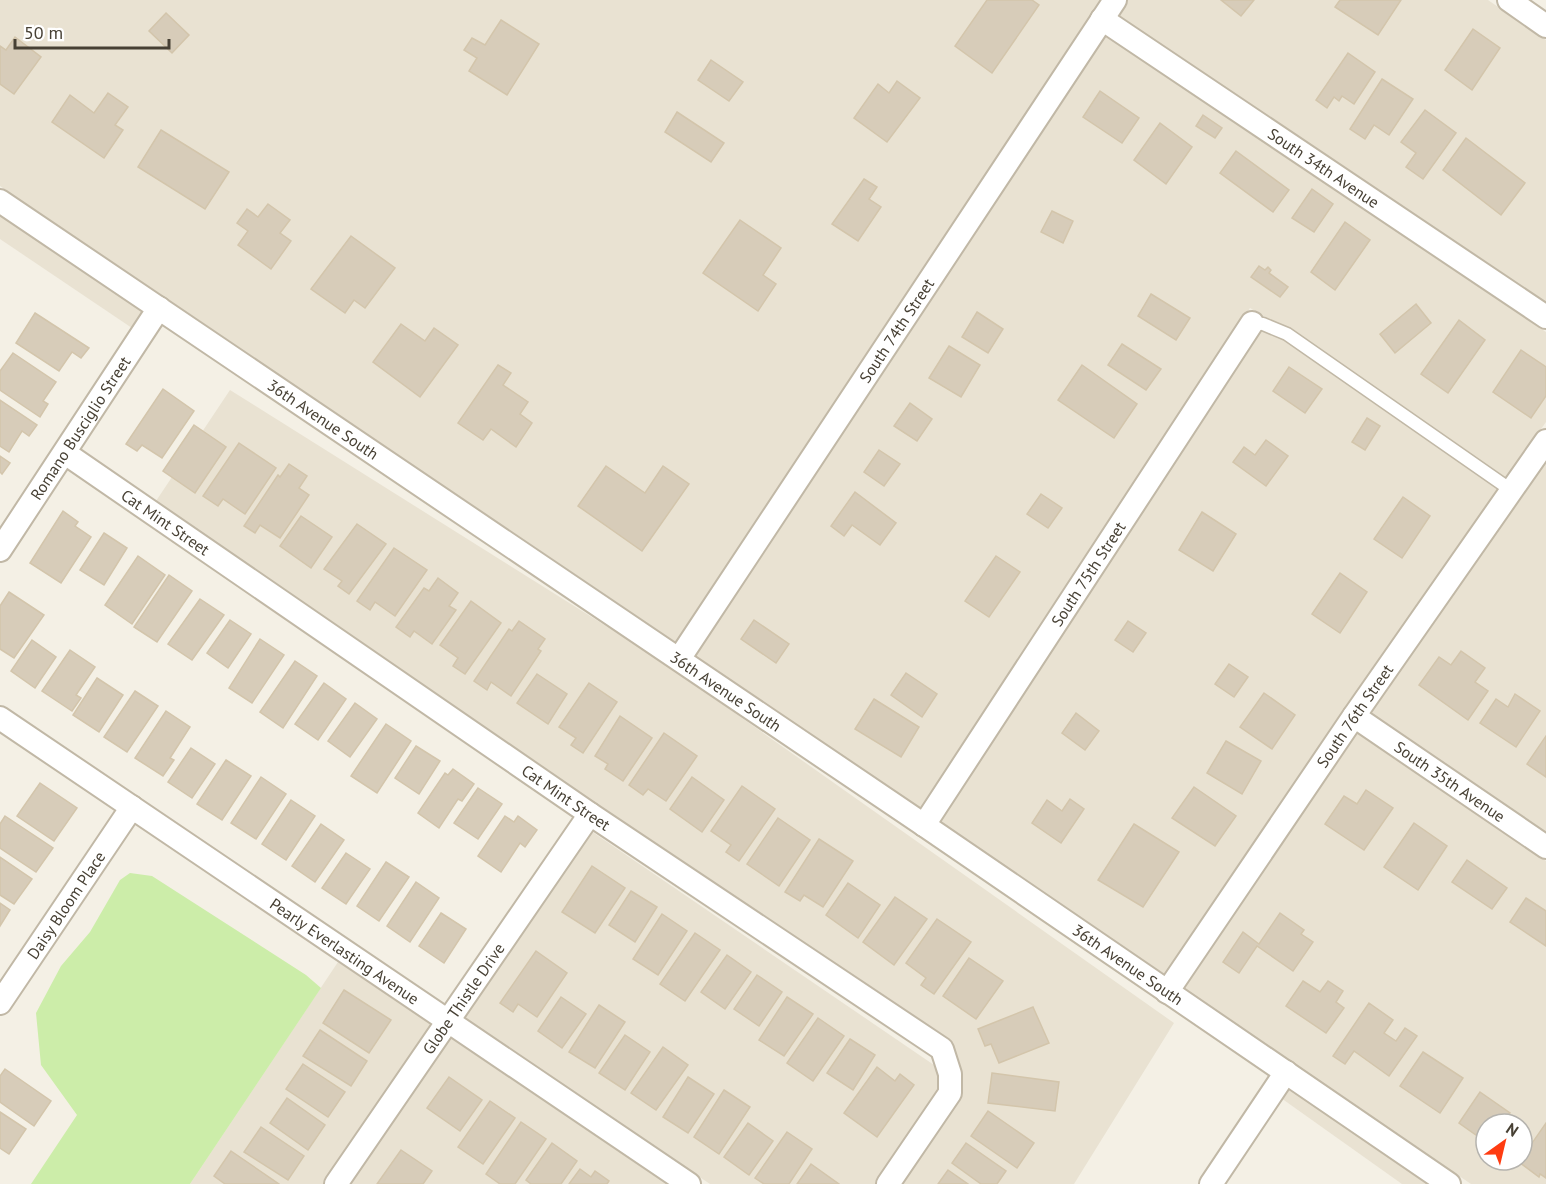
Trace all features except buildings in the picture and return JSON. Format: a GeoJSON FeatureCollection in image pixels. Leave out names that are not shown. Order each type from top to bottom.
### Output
{"type":"FeatureCollection","features":[{"type":"Feature","properties":{"kind":"street","name":"South 74th Street"},"geometry":{"type":"LineString","coordinates":[[679,659],[1115,0]]}},
{"type":"Feature","properties":{"kind":"street"},"geometry":{"type":"LineString","coordinates":[[1509,0],[1546,26]]}},
{"type":"Feature","properties":{"kind":"street","name":"South 34th Avenue"},"geometry":{"type":"LineString","coordinates":[[1102,19],[1546,317]]}},
{"type":"Feature","properties":{"kind":"street","name":"36th Avenue South"},"geometry":{"type":"LineString","coordinates":[[0,201],[924,825],[1449,1184]]}},
{"type":"Feature","properties":{"kind":"street","name":"Romano Busciglio Street"},"geometry":{"type":"LineString","coordinates":[[0,550],[159,308]]}},
{"type":"Feature","properties":{"kind":"street","name":"South 75th Street"},"geometry":{"type":"LineString","coordinates":[[924,825],[1252,323]]}},
{"type":"Feature","properties":{"kind":"street","name":"South 76th Street"},"geometry":{"type":"LineString","coordinates":[[1167,992],[1354,716],[1546,441]]}},
{"type":"Feature","properties":{"kind":"street","name":"Cat Mint Street"},"geometry":{"type":"LineString","coordinates":[[65,453],[590,814],[942,1049],[950,1074],[950,1093],[888,1184]]}},
{"type":"Feature","properties":{"kind":"street","name":"South 35th Avenue"},"geometry":{"type":"LineString","coordinates":[[1354,716],[1546,847]]}},
{"type":"Feature","properties":{"kind":"street","name":"Pearly Everlasting Avenue"},"geometry":{"type":"LineString","coordinates":[[0,718],[689,1184]]}},
{"type":"Feature","properties":{"kind":"street","name":"Daisy Bloom Place"},"geometry":{"type":"LineString","coordinates":[[0,1003],[132,807]]}},
{"type":"Feature","properties":{"kind":"street","name":"Globe Thistle Drive"},"geometry":{"type":"LineString","coordinates":[[336,1184],[590,814]]}},
{"type":"Feature","properties":{"kind":"street"},"geometry":{"type":"LineString","coordinates":[[1211,1184],[1286,1072]]}},
{"type":"Feature","properties":{"kind":"lane"},"geometry":{"type":"LineString","coordinates":[[1252,323],[1263,324],[1287,334],[1511,490]]}},
{"type":"Feature","properties":{"kind":"shaded area"},"geometry":{"type":"Polygon","coordinates":[[[0,0],[1102,0],[677,643],[0,186],[0,0]]]}},
{"type":"Feature","properties":{"kind":"shaded area"},"geometry":{"type":"Polygon","coordinates":[[[1128,0],[1488,0],[1546,40],[1546,303],[1118,15],[1128,0]]]}},
{"type":"Feature","properties":{"kind":"shaded area"},"geometry":{"type":"Polygon","coordinates":[[[1105,35],[1546,332],[1546,422],[1351,700],[1165,976],[939,821],[1268,319],[1250,308],[922,809],[694,655],[1105,35]]]}},
{"type":"Feature","properties":{"kind":"shaded area"},"geometry":{"type":"Polygon","coordinates":[[[0,215],[143,312],[132,328],[0,239],[0,215]]]}},
{"type":"Feature","properties":{"kind":"shaded area"},"geometry":{"type":"Polygon","coordinates":[[[230,390],[657,658],[1174,1023],[1074,1184],[901,1184],[959,1099],[961,1073],[953,1052],[152,507],[230,390]]]}},
{"type":"Feature","properties":{"kind":"shaded area"},"geometry":{"type":"Polygon","coordinates":[[[1546,460],[1546,832],[1369,712],[1546,460]]]}},
{"type":"Feature","properties":{"kind":"shaded area"},"geometry":{"type":"Polygon","coordinates":[[[1356,732],[1546,861],[1546,1184],[1471,1184],[1183,988],[1356,732]]]}},
{"type":"Feature","properties":{"kind":"shaded area"},"geometry":{"type":"Polygon","coordinates":[[[591,831],[934,1065],[939,1078],[939,1090],[875,1184],[710,1184],[463,1017],[591,831]]]}},
{"type":"Feature","properties":{"kind":"shaded area"},"geometry":{"type":"Polygon","coordinates":[[[338,962],[432,1025],[324,1184],[190,1184],[338,962]]]}},
{"type":"Feature","properties":{"kind":"shaded area"},"geometry":{"type":"Polygon","coordinates":[[[449,1037],[667,1184],[349,1184],[449,1037]]]}},
{"type":"Feature","properties":{"kind":"shaded area"},"geometry":{"type":"Polygon","coordinates":[[[1288,1088],[1428,1184],[1402,1184],[1281,1098],[1288,1088]]]}},
{"type":"Feature","properties":{"kind":"green space"},"geometry":{"type":"Polygon","coordinates":[[[130,873],[152,876],[306,975],[321,988],[190,1184],[31,1184],[77,1115],[41,1065],[36,1013],[61,966],[90,932],[120,880],[130,873]]]}}]}
